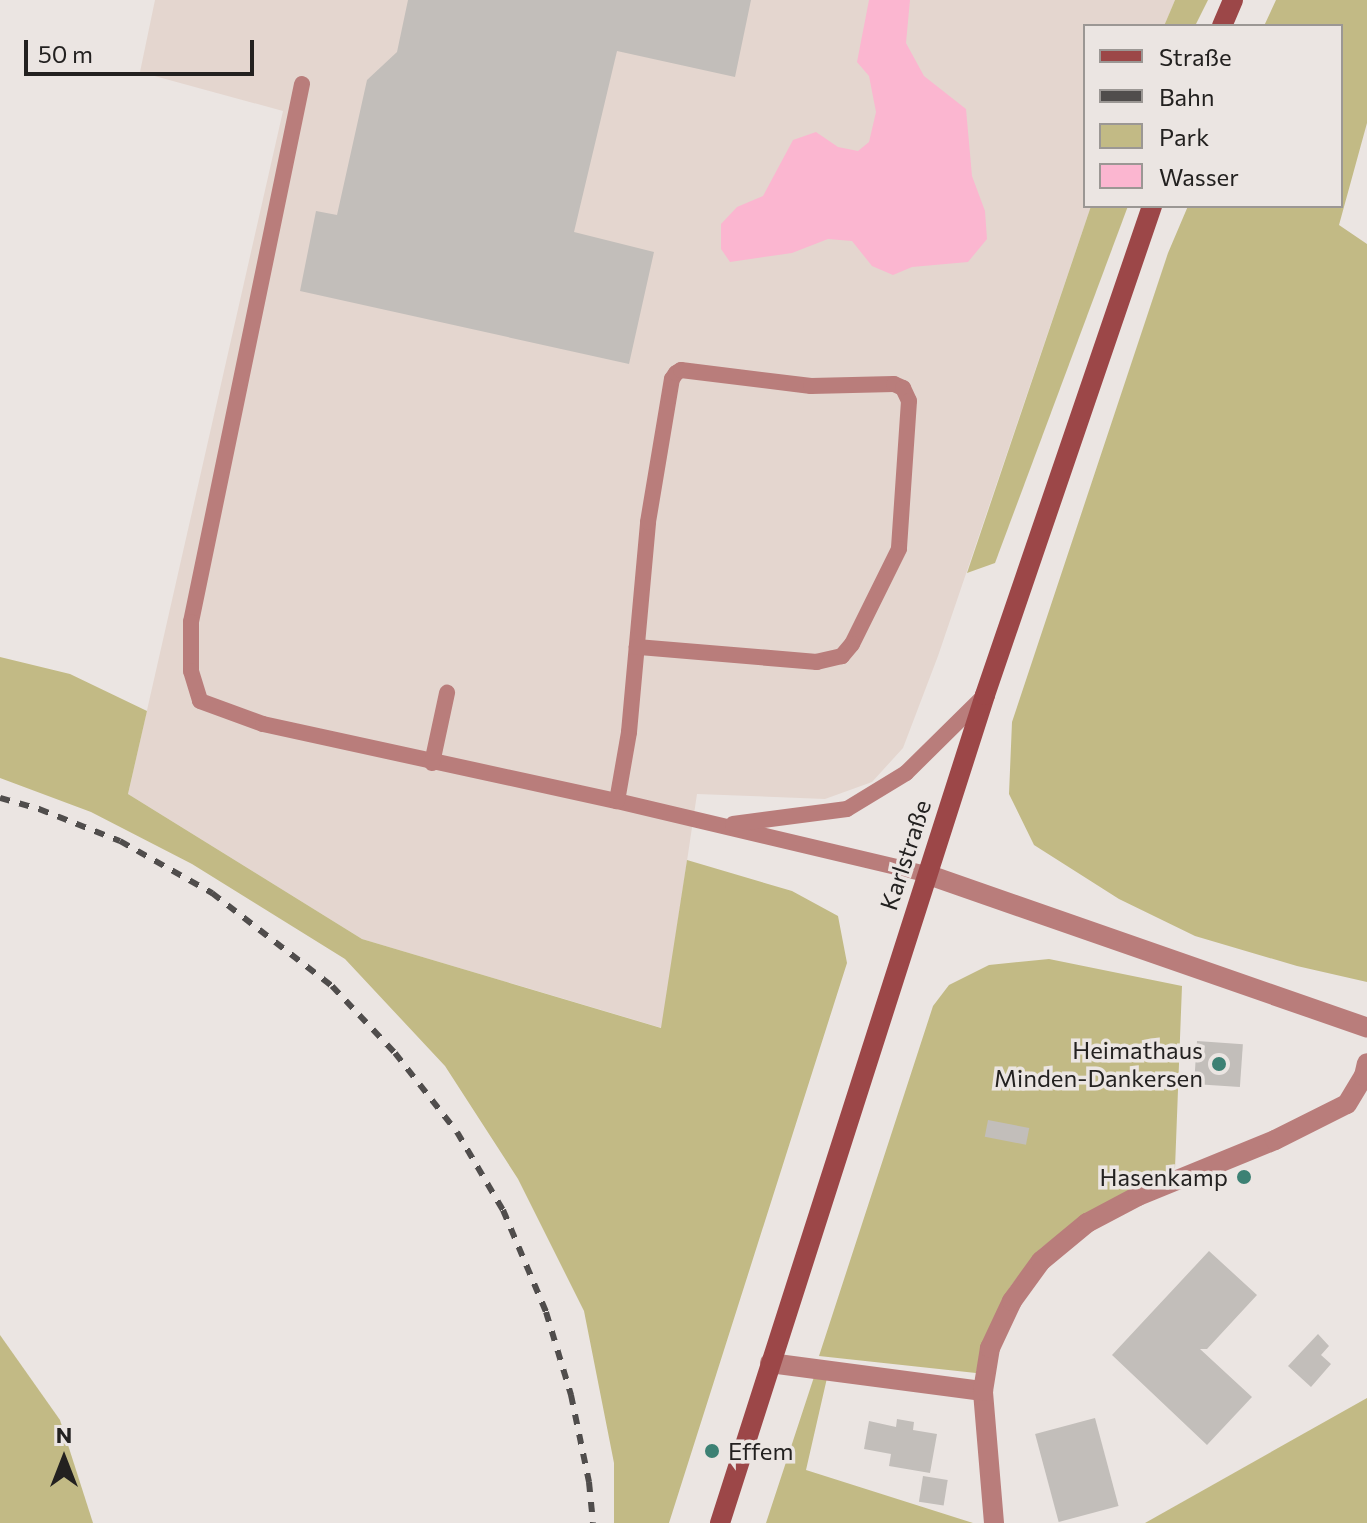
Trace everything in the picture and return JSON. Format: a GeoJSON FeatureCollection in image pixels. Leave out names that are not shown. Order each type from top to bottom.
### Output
{"type":"FeatureCollection","features":[{"type":"Feature","properties":{"kind":"street"},"geometry":{"type":"LineString","coordinates":[[1223,24],[1233,0]]}},
{"type":"Feature","properties":{"kind":"street","name":"Karlstraße"},"geometry":{"type":"LineString","coordinates":[[720,1523],[926,874],[1151,208]]}},
{"type":"Feature","properties":{"kind":"street"},"geometry":{"type":"LineString","coordinates":[[926,874],[1367,1028]]}},
{"type":"Feature","properties":{"kind":"street"},"geometry":{"type":"LineString","coordinates":[[994,1523],[983,1391],[990,1348],[1012,1301],[1041,1261],[1087,1223],[1138,1196],[1347,1104],[1364,1076],[1367,1063]]}},
{"type":"Feature","properties":{"kind":"street"},"geometry":{"type":"LineString","coordinates":[[770,1363],[983,1391]]}},
{"type":"Feature","properties":{"kind":"lane"},"geometry":{"type":"LineString","coordinates":[[302,84],[191,622],[191,671],[200,701],[263,724],[617,801],[926,874]]}},
{"type":"Feature","properties":{"kind":"lane"},"geometry":{"type":"LineString","coordinates":[[617,801],[629,732],[637,647],[654,482],[672,379],[676,373],[681,370],[811,386],[894,384],[903,388],[909,401],[899,549],[852,644],[842,656],[817,662],[637,647]]}},
{"type":"Feature","properties":{"kind":"lane"},"geometry":{"type":"LineString","coordinates":[[432,763],[447,693]]}},
{"type":"Feature","properties":{"kind":"lane"},"geometry":{"type":"LineString","coordinates":[[722,826],[847,809],[906,773],[985,695]]}},
{"type":"Feature","properties":{"kind":"shaded area"},"geometry":{"type":"Polygon","coordinates":[[[155,0],[1175,0],[1165,24],[1083,24],[1083,208],[1090,208],[938,656],[903,748],[872,782],[825,799],[697,794],[662,1028],[362,939],[128,794],[283,111],[140,72],[155,0]]]}},
{"type":"Feature","properties":{"kind":"green space"},"geometry":{"type":"Polygon","coordinates":[[[1175,0],[1208,0],[1196,24],[1165,24],[1175,0]]]}},
{"type":"Feature","properties":{"kind":"green space"},"geometry":{"type":"Polygon","coordinates":[[[1276,0],[1367,0],[1367,123],[1339,225],[1367,244],[1367,982],[1297,966],[1195,936],[1119,899],[1034,845],[1009,794],[1012,722],[1168,253],[1187,208],[1343,208],[1343,24],[1265,24],[1276,0]]]}},
{"type":"Feature","properties":{"kind":"green space"},"geometry":{"type":"Polygon","coordinates":[[[1090,208],[1127,208],[995,563],[967,573],[1090,208]]]}},
{"type":"Feature","properties":{"kind":"green space"},"geometry":{"type":"Polygon","coordinates":[[[0,657],[70,674],[147,711],[128,794],[362,939],[661,1028],[687,860],[792,891],[838,916],[847,963],[669,1523],[614,1523],[614,1463],[584,1311],[518,1179],[445,1066],[345,959],[192,864],[91,812],[0,778],[0,657]]]}},
{"type":"Feature","properties":{"kind":"green space"},"geometry":{"type":"Polygon","coordinates":[[[1049,959],[1182,986],[1175,1168],[1088,1212],[1040,1249],[1010,1287],[984,1343],[976,1373],[819,1356],[933,1006],[949,985],[989,965],[1049,959]]]}},
{"type":"Feature","properties":{"kind":"green space"},"geometry":{"type":"Polygon","coordinates":[[[0,1335],[60,1420],[93,1523],[0,1523],[0,1335]]]}},
{"type":"Feature","properties":{"kind":"green space"},"geometry":{"type":"Polygon","coordinates":[[[814,1377],[827,1378],[806,1470],[973,1523],[766,1523],[814,1377]]]}},
{"type":"Feature","properties":{"kind":"green space"},"geometry":{"type":"Polygon","coordinates":[[[1367,1398],[1367,1523],[1145,1523],[1367,1398]]]}},
{"type":"Feature","properties":{"kind":"water"},"geometry":{"type":"Polygon","coordinates":[[[869,0],[910,0],[906,43],[924,76],[966,109],[972,176],[985,211],[987,239],[968,262],[912,267],[893,275],[872,266],[852,241],[828,239],[792,253],[730,262],[721,249],[721,224],[737,207],[763,196],[793,140],[816,132],[838,147],[858,151],[869,142],[876,112],[869,76],[857,62],[869,0]]]}},
{"type":"Feature","properties":{"kind":"building"},"geometry":{"type":"Polygon","coordinates":[[[408,0],[751,0],[735,77],[617,51],[574,232],[654,252],[629,364],[300,291],[316,211],[337,215],[367,80],[397,52],[408,0]]]}},
{"type":"Feature","properties":{"kind":"building","name":"Heimathaus Minden-Dankersen"},"geometry":{"type":"Polygon","coordinates":[[[1197,1041],[1243,1044],[1240,1087],[1194,1084],[1197,1041]]]}},
{"type":"Feature","properties":{"kind":"building"},"geometry":{"type":"Polygon","coordinates":[[[988,1120],[1029,1128],[1026,1145],[985,1137],[988,1120]]]}},
{"type":"Feature","properties":{"kind":"building"},"geometry":{"type":"Polygon","coordinates":[[[1209,1251],[1257,1295],[1207,1349],[1200,1349],[1252,1397],[1207,1445],[1112,1355],[1209,1251]]]}},
{"type":"Feature","properties":{"kind":"building"},"geometry":{"type":"Polygon","coordinates":[[[1318,1334],[1329,1346],[1321,1355],[1331,1364],[1311,1387],[1288,1366],[1318,1334]]]}},
{"type":"Feature","properties":{"kind":"building"},"geometry":{"type":"Polygon","coordinates":[[[1095,1418],[1119,1506],[1059,1522],[1035,1434],[1095,1418]]]}},
{"type":"Feature","properties":{"kind":"building"},"geometry":{"type":"Polygon","coordinates":[[[897,1419],[914,1422],[913,1430],[937,1434],[930,1473],[889,1466],[891,1454],[864,1449],[869,1421],[896,1427],[897,1419]]]}},
{"type":"Feature","properties":{"kind":"building"},"geometry":{"type":"Polygon","coordinates":[[[923,1476],[948,1480],[944,1506],[919,1502],[923,1476]]]}},
{"type":"Feature","properties":{"kind":"railway"},"geometry":{"type":"LineString","coordinates":[[0,798],[39,809],[120,841],[212,893],[332,986],[395,1053],[457,1132],[503,1210],[546,1312],[571,1395],[589,1482],[593,1523]]}},
{"type":"Feature","properties":{"kind":"place","name":"Heimathaus Minden-Dankersen"},"geometry":{"type":"Point","coordinates":[1219,1064]}},
{"type":"Feature","properties":{"kind":"place","name":"Hasenkamp"},"geometry":{"type":"Point","coordinates":[1244,1177]}},
{"type":"Feature","properties":{"kind":"place","name":"Effem"},"geometry":{"type":"Point","coordinates":[712,1451]}}]}
